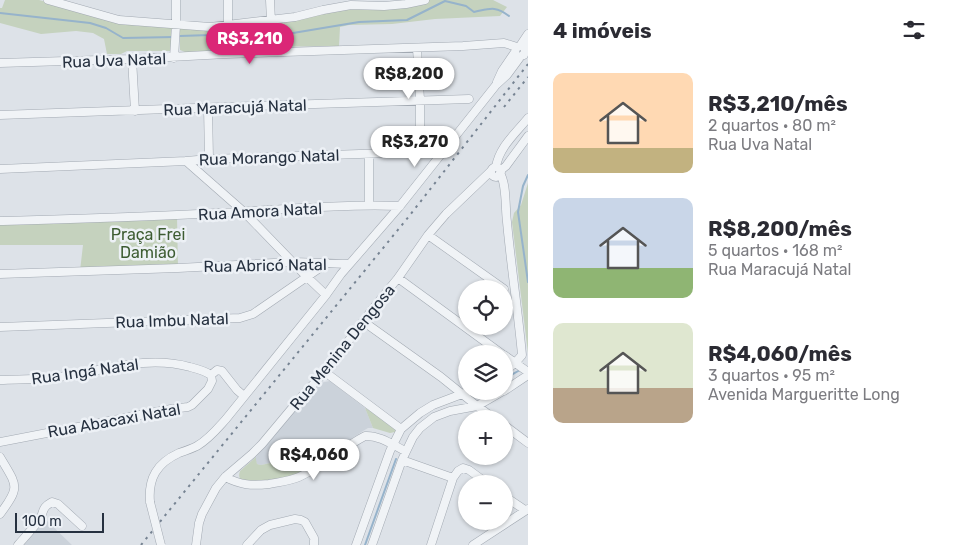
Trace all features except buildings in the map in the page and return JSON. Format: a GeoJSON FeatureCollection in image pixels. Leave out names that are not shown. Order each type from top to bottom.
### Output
{"type":"FeatureCollection","features":[{"type":"Feature","properties":{"kind":"street"},"geometry":{"type":"LineString","coordinates":[[48,0],[119,20],[176,27],[228,26],[295,17],[351,5],[375,3],[406,4],[425,0]]}},
{"type":"Feature","properties":{"kind":"street"},"geometry":{"type":"LineString","coordinates":[[174,56],[176,0]]}},
{"type":"Feature","properties":{"kind":"street"},"geometry":{"type":"LineString","coordinates":[[228,0],[228,26]]}},
{"type":"Feature","properties":{"kind":"street"},"geometry":{"type":"LineString","coordinates":[[270,0],[271,21]]}},
{"type":"Feature","properties":{"kind":"street"},"geometry":{"type":"LineString","coordinates":[[323,0],[323,10]]}},
{"type":"Feature","properties":{"kind":"street"},"geometry":{"type":"LineString","coordinates":[[161,545],[150,502],[149,490],[152,478],[161,465],[170,458],[191,449],[209,437],[226,419],[326,295],[340,274],[400,206],[496,85],[507,75],[522,51],[528,34]]}},
{"type":"Feature","properties":{"kind":"street","name":"Rua Uva Natal"},"geometry":{"type":"LineString","coordinates":[[0,63],[498,44],[508,44],[522,51]]}},
{"type":"Feature","properties":{"kind":"street"},"geometry":{"type":"LineString","coordinates":[[417,48],[420,152]]}},
{"type":"Feature","properties":{"kind":"street"},"geometry":{"type":"LineString","coordinates":[[132,59],[135,111]]}},
{"type":"Feature","properties":{"kind":"street","name":"Rua Maracujá Natal"},"geometry":{"type":"LineString","coordinates":[[0,115],[469,99]]}},
{"type":"Feature","properties":{"kind":"street"},"geometry":{"type":"LineString","coordinates":[[208,107],[210,159]]}},
{"type":"Feature","properties":{"kind":"street"},"geometry":{"type":"LineString","coordinates":[[528,118],[504,146],[497,162],[496,173],[522,355],[528,372]]}},
{"type":"Feature","properties":{"kind":"street","name":"Rua Menina Dengosa"},"geometry":{"type":"LineString","coordinates":[[196,545],[202,514],[212,494],[225,477],[262,444],[325,372],[398,278],[428,235],[446,214],[506,166],[528,136]]}},
{"type":"Feature","properties":{"kind":"street","name":"Rua Morango Natal"},"geometry":{"type":"LineString","coordinates":[[0,169],[210,159],[420,152],[441,154]]}},
{"type":"Feature","properties":{"kind":"street"},"geometry":{"type":"LineString","coordinates":[[369,154],[369,205]]}},
{"type":"Feature","properties":{"kind":"street"},"geometry":{"type":"LineString","coordinates":[[186,161],[244,212],[326,295]]}},
{"type":"Feature","properties":{"kind":"street","name":"Rua Amora Natal"},"geometry":{"type":"LineString","coordinates":[[0,221],[158,216],[369,205],[400,206]]}},
{"type":"Feature","properties":{"kind":"street"},"geometry":{"type":"LineString","coordinates":[[428,235],[491,280]]}},
{"type":"Feature","properties":{"kind":"street","name":"Rua Abricó Natal"},"geometry":{"type":"LineString","coordinates":[[0,274],[294,262],[349,264]]}},
{"type":"Feature","properties":{"kind":"street","name":"Rua Imbu Natal"},"geometry":{"type":"LineString","coordinates":[[0,327],[240,318],[254,314],[327,263]]}},
{"type":"Feature","properties":{"kind":"street"},"geometry":{"type":"LineString","coordinates":[[398,278],[491,345]]}},
{"type":"Feature","properties":{"kind":"street"},"geometry":{"type":"LineString","coordinates":[[364,322],[458,388]]}},
{"type":"Feature","properties":{"kind":"street"},"geometry":{"type":"LineString","coordinates":[[522,355],[515,363],[528,372]]}},
{"type":"Feature","properties":{"kind":"street","name":"Rua Ingá Natal"},"geometry":{"type":"LineString","coordinates":[[0,380],[53,378],[147,362],[184,365],[211,375],[220,370],[244,396]]}},
{"type":"Feature","properties":{"kind":"street"},"geometry":{"type":"LineString","coordinates":[[325,372],[401,429]]}},
{"type":"Feature","properties":{"kind":"street"},"geometry":{"type":"LineString","coordinates":[[513,383],[528,372]]}},
{"type":"Feature","properties":{"kind":"street","name":"Rua Abacaxi Natal"},"geometry":{"type":"LineString","coordinates":[[0,442],[188,407],[208,388],[212,381],[211,375]]}},
{"type":"Feature","properties":{"kind":"street"},"geometry":{"type":"LineString","coordinates":[[356,545],[393,445],[401,429],[433,405],[458,396]]}},
{"type":"Feature","properties":{"kind":"street"},"geometry":{"type":"LineString","coordinates":[[472,400],[483,410]]}},
{"type":"Feature","properties":{"kind":"street"},"geometry":{"type":"LineString","coordinates":[[372,545],[405,451],[420,428],[434,417],[477,406],[487,400]]}},
{"type":"Feature","properties":{"kind":"street"},"geometry":{"type":"LineString","coordinates":[[413,419],[420,428]]}},
{"type":"Feature","properties":{"kind":"street"},"geometry":{"type":"LineString","coordinates":[[513,432],[528,443]]}},
{"type":"Feature","properties":{"kind":"street"},"geometry":{"type":"LineString","coordinates":[[225,477],[237,483],[250,485],[297,478],[365,436],[379,438],[405,451]]}},
{"type":"Feature","properties":{"kind":"street"},"geometry":{"type":"LineString","coordinates":[[0,457],[15,484],[11,499],[0,514]]}},
{"type":"Feature","properties":{"kind":"street"},"geometry":{"type":"LineString","coordinates":[[402,460],[453,478]]}},
{"type":"Feature","properties":{"kind":"street"},"geometry":{"type":"LineString","coordinates":[[431,545],[453,478],[458,471],[464,468],[476,475]]}},
{"type":"Feature","properties":{"kind":"street"},"geometry":{"type":"LineString","coordinates":[[473,545],[526,509],[513,501]]}},
{"type":"Feature","properties":{"kind":"street"},"geometry":{"type":"LineString","coordinates":[[18,545],[42,515],[42,510],[50,503],[55,502],[82,526]]}},
{"type":"Feature","properties":{"kind":"street"},"geometry":{"type":"LineString","coordinates":[[247,545],[261,530],[270,525],[295,519],[305,522],[314,538],[314,545]]}},
{"type":"Feature","properties":{"kind":"shaded area"},"geometry":{"type":"Polygon","coordinates":[[[330,381],[365,408],[373,428],[363,431],[307,468],[298,457],[261,465],[257,464],[256,457],[309,393],[320,383],[330,381]]]}},
{"type":"Feature","properties":{"kind":"shaded area"},"geometry":{"type":"Polygon","coordinates":[[[44,518],[72,545],[23,545],[44,518]]]}},
{"type":"Feature","properties":{"kind":"green space"},"geometry":{"type":"Polygon","coordinates":[[[5,0],[39,0],[137,26],[171,26],[173,28],[171,51],[127,51],[121,54],[107,54],[104,39],[93,33],[76,31],[41,34],[0,23],[0,8],[2,8],[5,0]]]}},
{"type":"Feature","properties":{"kind":"green space"},"geometry":{"type":"Polygon","coordinates":[[[430,0],[493,0],[507,7],[500,16],[340,27],[339,46],[256,47],[246,45],[216,46],[205,52],[185,52],[180,50],[180,29],[182,28],[336,8],[425,2],[430,0]]]}},
{"type":"Feature","properties":{"kind":"green space"},"geometry":{"type":"Polygon","coordinates":[[[528,183],[528,353],[512,222],[514,213],[521,205],[528,183]]]}},
{"type":"Feature","properties":{"kind":"green space","name":"Praça Frei Damião"},"geometry":{"type":"Polygon","coordinates":[[[177,216],[178,268],[80,271],[83,245],[0,245],[0,221],[177,216]]]}},
{"type":"Feature","properties":{"kind":"green space"},"geometry":{"type":"Polygon","coordinates":[[[365,408],[392,423],[396,428],[395,432],[390,433],[373,428],[365,408]]]}},
{"type":"Feature","properties":{"kind":"green space"},"geometry":{"type":"Polygon","coordinates":[[[256,457],[257,464],[261,465],[298,457],[307,468],[300,473],[280,479],[263,482],[241,480],[239,476],[240,471],[256,457]]]}},
{"type":"Feature","properties":{"kind":"waterway"},"geometry":{"type":"LineString","coordinates":[[180,36],[210,35],[233,31],[278,39],[293,33],[359,22],[407,20],[445,1],[466,6],[474,12],[496,9],[509,16]]}},
{"type":"Feature","properties":{"kind":"waterway"},"geometry":{"type":"LineString","coordinates":[[0,13],[90,23],[106,28],[123,38],[174,37]]}},
{"type":"Feature","properties":{"kind":"waterway"},"geometry":{"type":"LineString","coordinates":[[528,175],[523,186],[518,212],[528,282]]}},
{"type":"Feature","properties":{"kind":"waterway"},"geometry":{"type":"LineString","coordinates":[[513,374],[520,370]]}},
{"type":"Feature","properties":{"kind":"waterway"},"geometry":{"type":"LineString","coordinates":[[365,545],[396,459]]}},
{"type":"Feature","properties":{"kind":"railway"},"geometry":{"type":"LineString","coordinates":[[141,545],[410,215],[528,64]]}},
{"type":"Feature","properties":{"kind":"railway"},"geometry":{"type":"LineString","coordinates":[[504,107],[528,77]]}}]}
